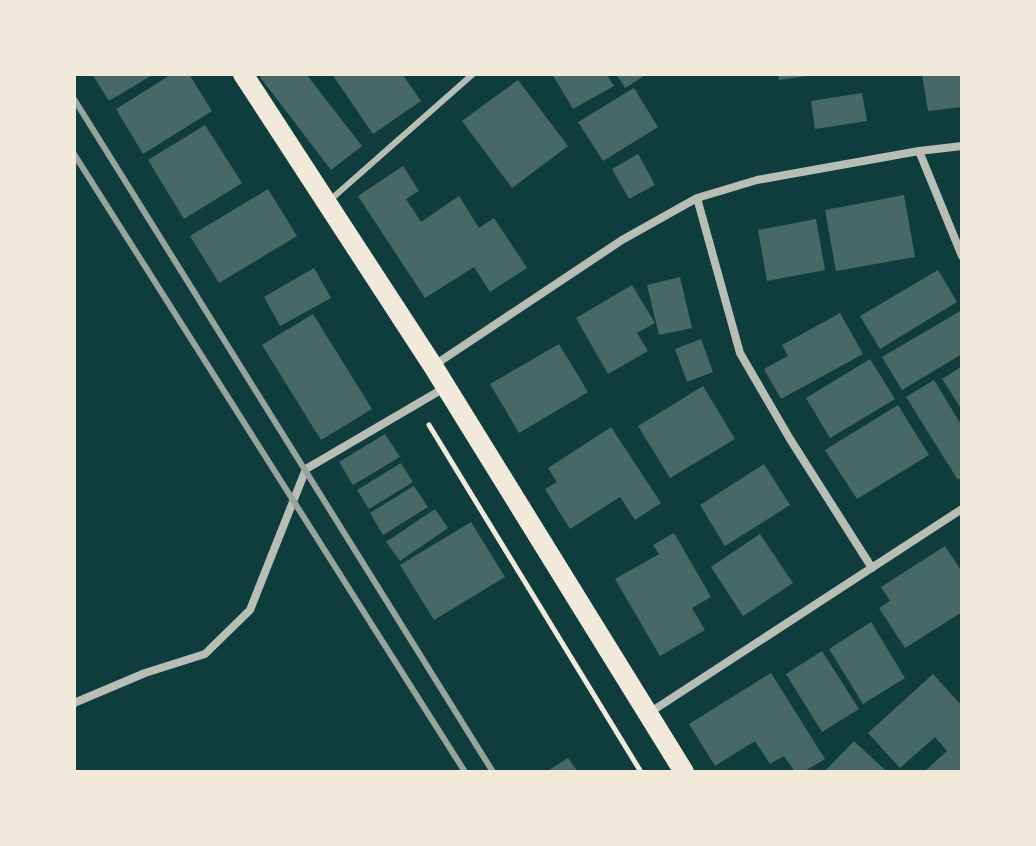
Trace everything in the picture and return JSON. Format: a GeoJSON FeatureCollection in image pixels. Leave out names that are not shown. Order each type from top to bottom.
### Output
{"type":"FeatureCollection","features":[{"type":"Feature","properties":{"kind":"main road"},"geometry":{"type":"LineString","coordinates":[[243,74],[447,387],[684,772]]}},
{"type":"Feature","properties":{"kind":"street"},"geometry":{"type":"LineString","coordinates":[[433,366],[622,240],[697,198],[757,180],[962,146]]}},
{"type":"Feature","properties":{"kind":"street"},"geometry":{"type":"LineString","coordinates":[[919,151],[962,256]]}},
{"type":"Feature","properties":{"kind":"street"},"geometry":{"type":"LineString","coordinates":[[697,198],[740,353],[872,568]]}},
{"type":"Feature","properties":{"kind":"street"},"geometry":{"type":"LineString","coordinates":[[74,703],[145,673],[205,654],[250,610],[306,469],[447,387]]}},
{"type":"Feature","properties":{"kind":"street"},"geometry":{"type":"LineString","coordinates":[[649,713],[962,509]]}},
{"type":"Feature","properties":{"kind":"lane"},"geometry":{"type":"LineString","coordinates":[[327,202],[473,74]]}},
{"type":"Feature","properties":{"kind":"path"},"geometry":{"type":"LineString","coordinates":[[417,405],[641,772]]}},
{"type":"Feature","properties":{"kind":"building"},"geometry":{"type":"Polygon","coordinates":[[[92,74],[154,74],[109,101],[92,74]]]}},
{"type":"Feature","properties":{"kind":"building"},"geometry":{"type":"Polygon","coordinates":[[[172,74],[189,74],[212,111],[143,154],[116,109],[172,74]]]}},
{"type":"Feature","properties":{"kind":"building"},"geometry":{"type":"Polygon","coordinates":[[[264,74],[306,74],[362,146],[331,170],[260,77],[264,74]]]}},
{"type":"Feature","properties":{"kind":"building"},"geometry":{"type":"Polygon","coordinates":[[[332,74],[402,74],[421,101],[373,134],[332,74]]]}},
{"type":"Feature","properties":{"kind":"building"},"geometry":{"type":"Polygon","coordinates":[[[552,74],[606,74],[614,86],[573,109],[552,74]]]}},
{"type":"Feature","properties":{"kind":"building"},"geometry":{"type":"Polygon","coordinates":[[[616,74],[647,74],[625,88],[616,74]]]}},
{"type":"Feature","properties":{"kind":"building"},"geometry":{"type":"Polygon","coordinates":[[[778,74],[807,74],[807,76],[779,80],[778,74]]]}},
{"type":"Feature","properties":{"kind":"building"},"geometry":{"type":"Polygon","coordinates":[[[922,74],[962,74],[962,107],[928,111],[922,74]]]}},
{"type":"Feature","properties":{"kind":"building"},"geometry":{"type":"Polygon","coordinates":[[[518,80],[568,146],[512,188],[462,121],[518,80]]]}},
{"type":"Feature","properties":{"kind":"building"},"geometry":{"type":"Polygon","coordinates":[[[634,88],[658,127],[603,161],[578,122],[634,88]]]}},
{"type":"Feature","properties":{"kind":"building"},"geometry":{"type":"Polygon","coordinates":[[[862,93],[867,121],[815,129],[811,101],[862,93]]]}},
{"type":"Feature","properties":{"kind":"building"},"geometry":{"type":"Polygon","coordinates":[[[205,125],[242,183],[184,219],[148,160],[205,125]]]}},
{"type":"Feature","properties":{"kind":"building"},"geometry":{"type":"Polygon","coordinates":[[[638,154],[655,185],[629,199],[612,169],[638,154]]]}},
{"type":"Feature","properties":{"kind":"building"},"geometry":{"type":"Polygon","coordinates":[[[403,166],[419,191],[406,199],[421,222],[459,196],[479,228],[494,218],[527,268],[490,292],[474,267],[425,298],[358,196],[403,166]]]}},
{"type":"Feature","properties":{"kind":"building"},"geometry":{"type":"Polygon","coordinates":[[[268,189],[297,236],[219,283],[190,236],[268,189]]]}},
{"type":"Feature","properties":{"kind":"building"},"geometry":{"type":"Polygon","coordinates":[[[904,195],[915,257],[836,271],[825,210],[904,195]]]}},
{"type":"Feature","properties":{"kind":"building"},"geometry":{"type":"Polygon","coordinates":[[[816,219],[825,270],[767,281],[758,230],[816,219]]]}},
{"type":"Feature","properties":{"kind":"building"},"geometry":{"type":"Polygon","coordinates":[[[314,268],[331,298],[280,326],[264,297],[314,268]]]}},
{"type":"Feature","properties":{"kind":"building"},"geometry":{"type":"Polygon","coordinates":[[[938,270],[957,302],[880,349],[860,316],[938,270]]]}},
{"type":"Feature","properties":{"kind":"building"},"geometry":{"type":"Polygon","coordinates":[[[680,277],[692,328],[659,335],[647,285],[680,277]]]}},
{"type":"Feature","properties":{"kind":"building"},"geometry":{"type":"Polygon","coordinates":[[[632,285],[655,323],[637,333],[648,351],[608,374],[576,318],[632,285]]]}},
{"type":"Feature","properties":{"kind":"building"},"geometry":{"type":"Polygon","coordinates":[[[962,310],[962,354],[902,390],[882,357],[962,310]]]}},
{"type":"Feature","properties":{"kind":"building"},"geometry":{"type":"Polygon","coordinates":[[[840,313],[863,354],[781,399],[764,369],[788,356],[782,345],[840,313]]]}},
{"type":"Feature","properties":{"kind":"building"},"geometry":{"type":"Polygon","coordinates":[[[313,314],[372,409],[321,440],[262,345],[313,314]]]}},
{"type":"Feature","properties":{"kind":"building"},"geometry":{"type":"Polygon","coordinates":[[[701,339],[713,372],[687,382],[675,349],[701,339]]]}},
{"type":"Feature","properties":{"kind":"building"},"geometry":{"type":"Polygon","coordinates":[[[559,344],[588,392],[519,433],[490,384],[559,344]]]}},
{"type":"Feature","properties":{"kind":"building"},"geometry":{"type":"Polygon","coordinates":[[[870,359],[895,399],[830,438],[806,398],[870,359]]]}},
{"type":"Feature","properties":{"kind":"building"},"geometry":{"type":"Polygon","coordinates":[[[962,366],[962,410],[942,379],[962,366]]]}},
{"type":"Feature","properties":{"kind":"building"},"geometry":{"type":"Polygon","coordinates":[[[934,380],[962,426],[962,477],[958,480],[906,397],[934,380]]]}},
{"type":"Feature","properties":{"kind":"building"},"geometry":{"type":"Polygon","coordinates":[[[703,386],[735,439],[670,478],[638,426],[703,386]]]}},
{"type":"Feature","properties":{"kind":"building"},"geometry":{"type":"Polygon","coordinates":[[[898,405],[929,455],[857,499],[825,450],[898,405]]]}},
{"type":"Feature","properties":{"kind":"building"},"geometry":{"type":"Polygon","coordinates":[[[611,427],[661,503],[635,520],[620,497],[570,529],[545,489],[557,482],[548,468],[611,427]]]}},
{"type":"Feature","properties":{"kind":"building"},"geometry":{"type":"Polygon","coordinates":[[[385,434],[400,457],[353,485],[339,462],[385,434]]]}},
{"type":"Feature","properties":{"kind":"building"},"geometry":{"type":"Polygon","coordinates":[[[401,463],[413,482],[369,509],[357,490],[401,463]]]}},
{"type":"Feature","properties":{"kind":"building"},"geometry":{"type":"Polygon","coordinates":[[[764,464],[790,505],[725,546],[700,505],[764,464]]]}},
{"type":"Feature","properties":{"kind":"building"},"geometry":{"type":"Polygon","coordinates":[[[414,486],[428,507],[383,535],[370,513],[414,486]]]}},
{"type":"Feature","properties":{"kind":"building"},"geometry":{"type":"Polygon","coordinates":[[[435,509],[448,528],[400,561],[386,542],[435,509]]]}},
{"type":"Feature","properties":{"kind":"building"},"geometry":{"type":"Polygon","coordinates":[[[471,522],[505,577],[434,620],[400,565],[471,522]]]}},
{"type":"Feature","properties":{"kind":"building"},"geometry":{"type":"Polygon","coordinates":[[[674,533],[711,597],[692,608],[705,630],[660,656],[615,579],[659,554],[653,545],[674,533]]]}},
{"type":"Feature","properties":{"kind":"building"},"geometry":{"type":"Polygon","coordinates":[[[760,534],[793,583],[743,616],[711,567],[760,534]]]}},
{"type":"Feature","properties":{"kind":"building"},"geometry":{"type":"Polygon","coordinates":[[[945,546],[962,572],[962,612],[905,648],[879,608],[890,601],[881,587],[945,546]]]}},
{"type":"Feature","properties":{"kind":"building"},"geometry":{"type":"Polygon","coordinates":[[[871,622],[905,678],[863,704],[829,649],[871,622]]]}},
{"type":"Feature","properties":{"kind":"building"},"geometry":{"type":"Polygon","coordinates":[[[822,651],[859,709],[822,732],[786,674],[822,651]]]}},
{"type":"Feature","properties":{"kind":"building"},"geometry":{"type":"Polygon","coordinates":[[[771,673],[825,759],[803,772],[795,772],[784,756],[770,764],[755,741],[715,766],[689,724],[771,673]]]}},
{"type":"Feature","properties":{"kind":"building"},"geometry":{"type":"Polygon","coordinates":[[[933,674],[962,706],[962,772],[924,772],[947,751],[935,737],[900,768],[868,733],[933,674]]]}},
{"type":"Feature","properties":{"kind":"building"},"geometry":{"type":"Polygon","coordinates":[[[854,741],[887,772],[824,772],[854,741]]]}},
{"type":"Feature","properties":{"kind":"building"},"geometry":{"type":"Polygon","coordinates":[[[568,758],[578,772],[546,772],[568,758]]]}},
{"type":"Feature","properties":{"kind":"railway"},"geometry":{"type":"LineString","coordinates":[[74,99],[493,772]]}},
{"type":"Feature","properties":{"kind":"railway"},"geometry":{"type":"LineString","coordinates":[[74,154],[465,772]]}}]}
